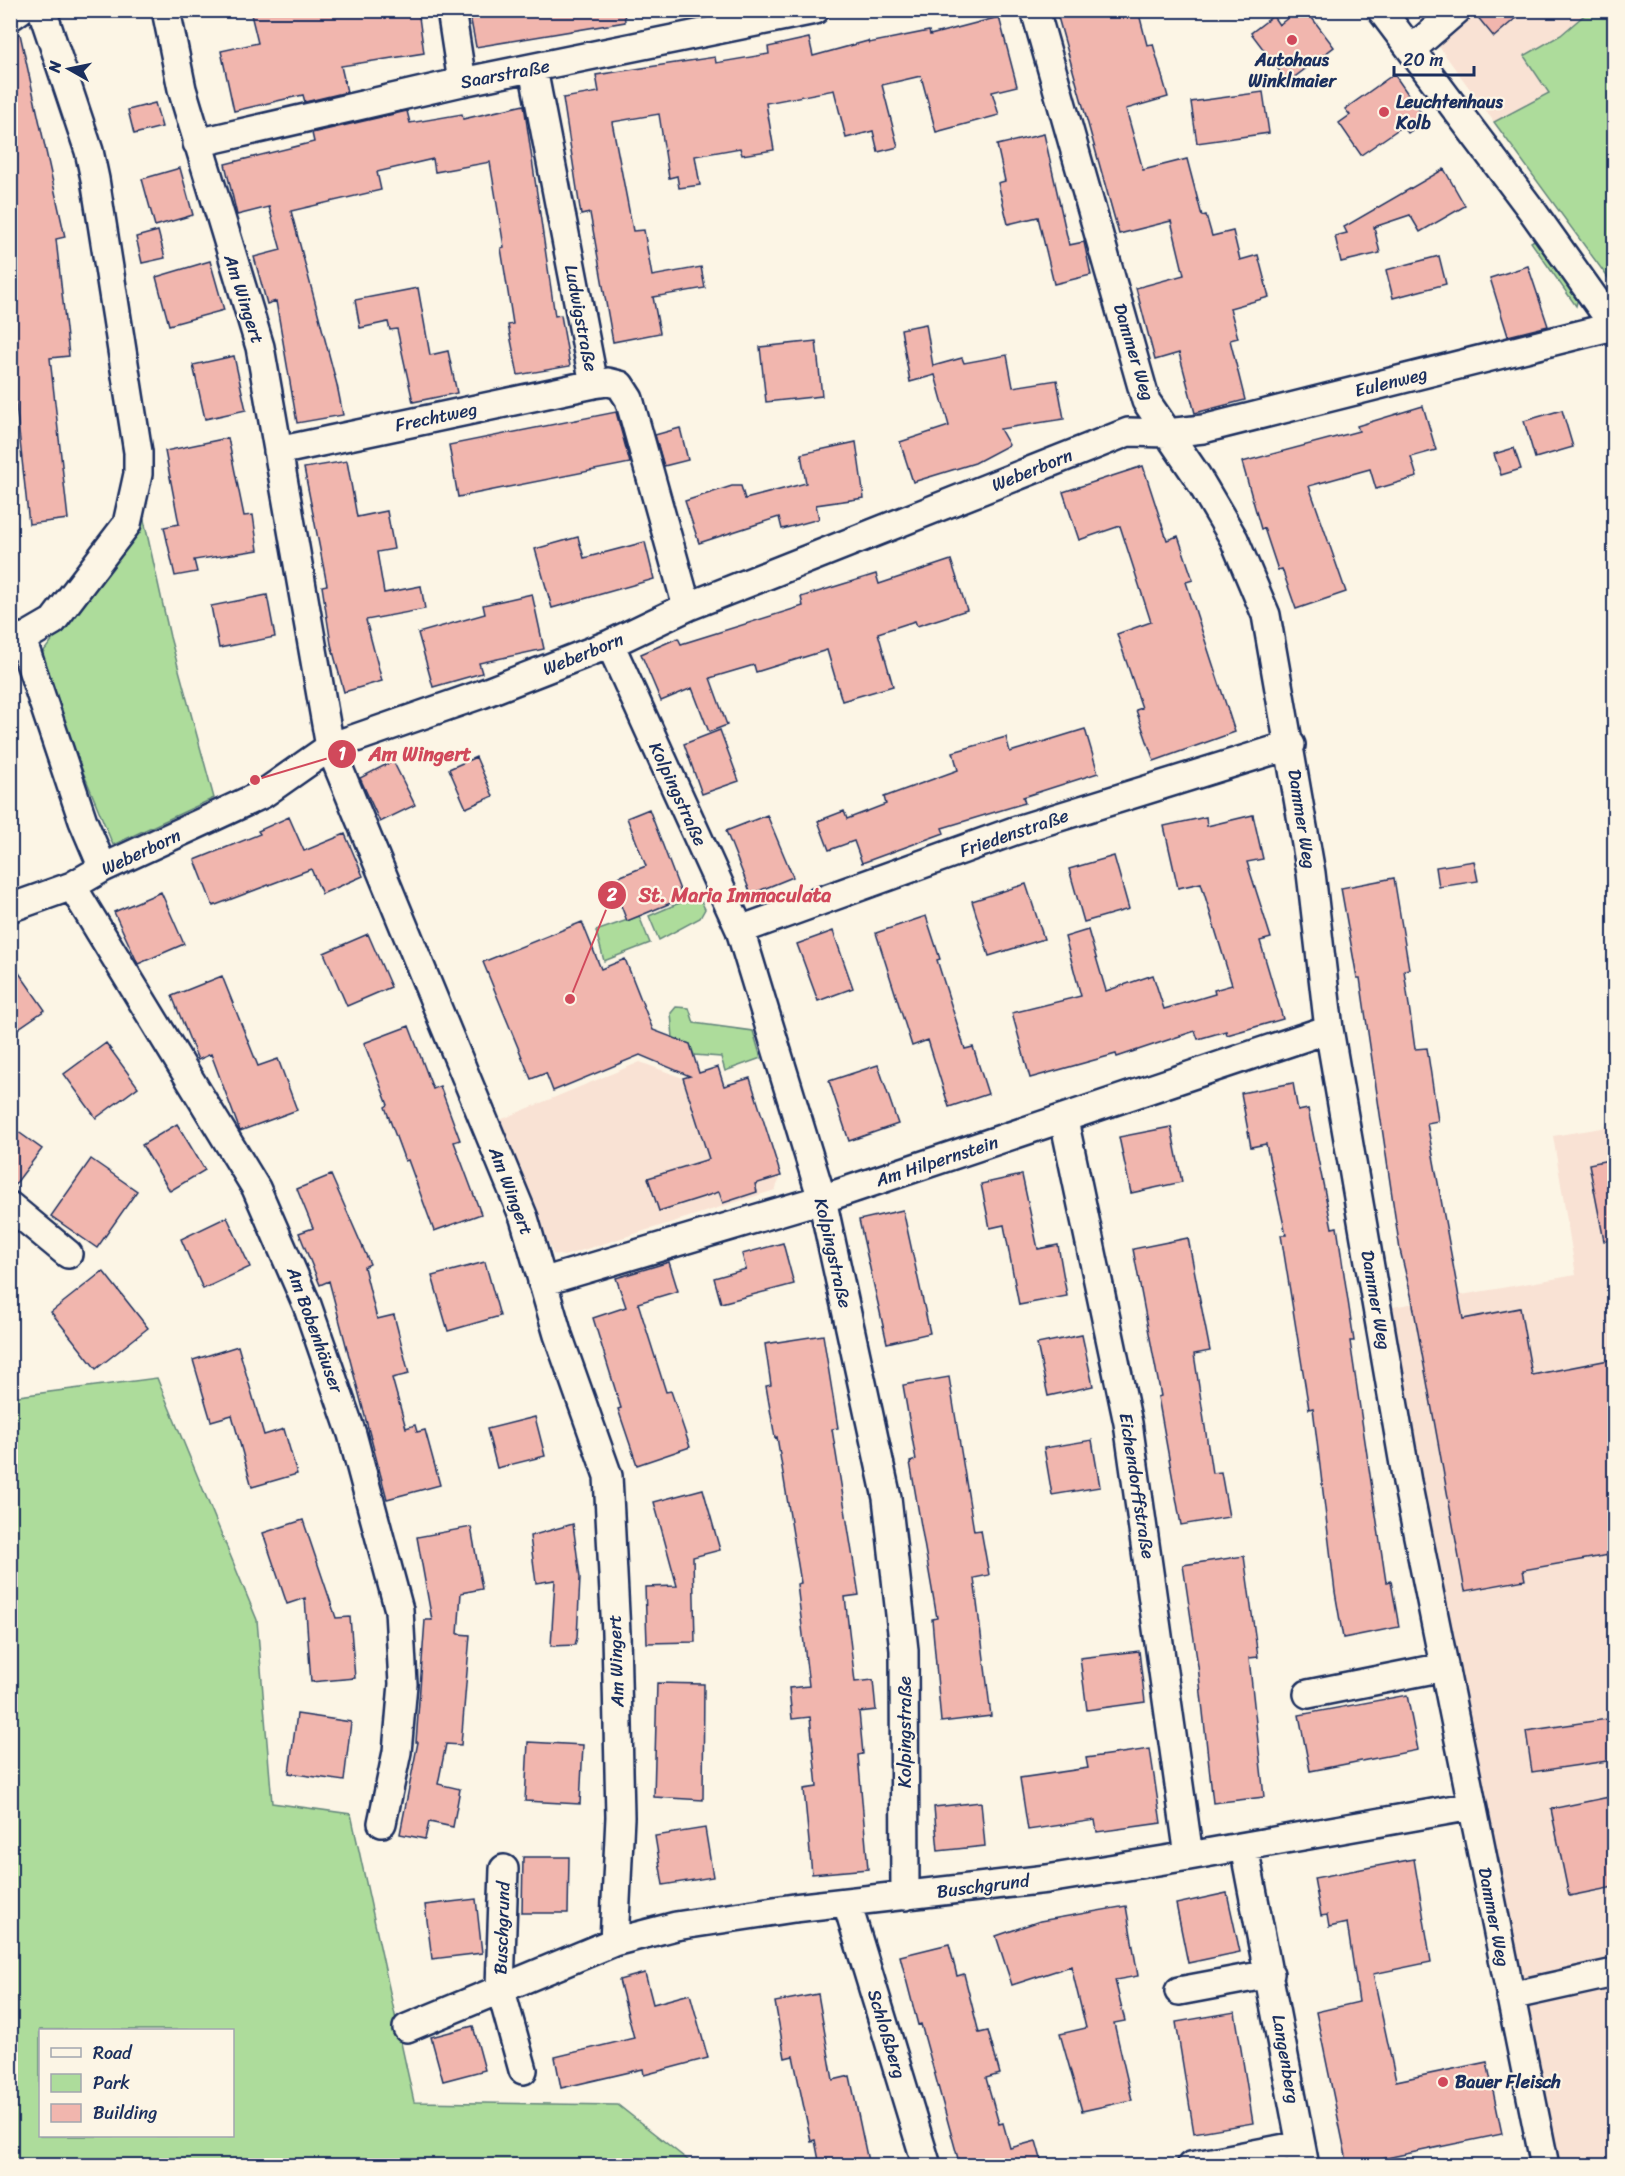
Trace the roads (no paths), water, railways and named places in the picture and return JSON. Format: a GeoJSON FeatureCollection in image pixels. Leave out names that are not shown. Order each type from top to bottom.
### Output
{"type":"FeatureCollection","features":[{"type":"Feature","properties":{"kind":"street"},"geometry":{"type":"LineString","coordinates":[[10,17],[20,10]]}},
{"type":"Feature","properties":{"kind":"street"},"geometry":{"type":"LineString","coordinates":[[42,10],[89,151],[96,179],[138,463],[127,524],[53,621],[16,637],[83,821],[103,868]]}},
{"type":"Feature","properties":{"kind":"street","name":"Am Wingert"},"geometry":{"type":"LineString","coordinates":[[166,10],[182,90],[196,143],[260,347],[330,747],[524,1218],[542,1282],[608,1476],[616,1633],[620,1817],[614,1942]]}},
{"type":"Feature","properties":{"kind":"street"},"geometry":{"type":"LineString","coordinates":[[452,10],[462,82]]}},
{"type":"Feature","properties":{"kind":"street","name":"Saarstraße"},"geometry":{"type":"LineString","coordinates":[[196,143],[462,82],[814,10]]}},
{"type":"Feature","properties":{"kind":"street","name":"Dammer Weg"},"geometry":{"type":"LineString","coordinates":[[1035,10],[1146,401],[1208,494],[1252,576],[1266,615],[1291,745],[1311,873],[1329,1029],[1407,1482],[1545,2166]]}},
{"type":"Feature","properties":{"kind":"street"},"geometry":{"type":"LineString","coordinates":[[1381,10],[1412,49],[1614,326]]}},
{"type":"Feature","properties":{"kind":"street"},"geometry":{"type":"LineString","coordinates":[[1412,49],[1446,14]]}},
{"type":"Feature","properties":{"kind":"street","name":"Ludwigstraße"},"geometry":{"type":"LineString","coordinates":[[533,69],[594,384],[608,382],[620,385],[629,399],[687,607]]}},
{"type":"Feature","properties":{"kind":"street","name":"Eulenweg"},"geometry":{"type":"LineString","coordinates":[[1167,433],[1203,429],[1614,326]]}},
{"type":"Feature","properties":{"kind":"street","name":"Frechtweg"},"geometry":{"type":"LineString","coordinates":[[278,451],[594,384]]}},
{"type":"Feature","properties":{"kind":"street","name":"Weberborn"},"geometry":{"type":"LineString","coordinates":[[10,908],[72,886],[103,868],[263,794],[330,747],[482,694],[610,644],[687,607],[1128,432],[1167,433]]}},
{"type":"Feature","properties":{"kind":"street","name":"Kolpingstraße"},"geometry":{"type":"LineString","coordinates":[[610,644],[740,930],[822,1199],[887,1498],[904,1650],[905,1896]]}},
{"type":"Feature","properties":{"kind":"street","name":"Friedenstraße"},"geometry":{"type":"LineString","coordinates":[[740,930],[1014,831],[1291,745]]}},
{"type":"Feature","properties":{"kind":"street","name":"Am Bobenhäuser"},"geometry":{"type":"LineString","coordinates":[[72,886],[256,1188],[307,1305],[352,1434],[399,1610],[403,1684],[397,1752],[382,1823]]}},
{"type":"Feature","properties":{"kind":"street","name":"Am Hilpernstein"},"geometry":{"type":"LineString","coordinates":[[542,1282],[822,1199],[1065,1120],[1329,1029]]}},
{"type":"Feature","properties":{"kind":"street","name":"Eichendorffstraße"},"geometry":{"type":"LineString","coordinates":[[1065,1120],[1128,1423],[1189,1857]]}},
{"type":"Feature","properties":{"kind":"street"},"geometry":{"type":"LineString","coordinates":[[10,1206],[68,1254]]}},
{"type":"Feature","properties":{"kind":"street"},"geometry":{"type":"LineString","coordinates":[[1308,1694],[1444,1667]]}},
{"type":"Feature","properties":{"kind":"street","name":"Buschgrund"},"geometry":{"type":"LineString","coordinates":[[407,2028],[500,1987],[614,1942],[676,1926],[737,1915],[1047,1879],[1189,1857],[1472,1806]]}},
{"type":"Feature","properties":{"kind":"street","name":"Langenberg"},"geometry":{"type":"LineString","coordinates":[[1191,2166],[1303,2155],[1244,1847]]}},
{"type":"Feature","properties":{"kind":"street","name":"Buschgrund"},"geometry":{"type":"LineString","coordinates":[[504,1869],[500,1987],[523,2070]]}},
{"type":"Feature","properties":{"kind":"street","name":"Schloßberg"},"geometry":{"type":"LineString","coordinates":[[847,1903],[927,2166]]}},
{"type":"Feature","properties":{"kind":"street"},"geometry":{"type":"LineString","coordinates":[[1510,1996],[1614,1972]]}},
{"type":"Feature","properties":{"kind":"street"},"geometry":{"type":"LineString","coordinates":[[1179,1991],[1270,1974]]}},
{"type":"Feature","properties":{"kind":"place","name":"Autohaus Winklmaier"},"geometry":{"type":"Point","coordinates":[1292,40]}},
{"type":"Feature","properties":{"kind":"place","name":"Leuchtenhaus Kolb"},"geometry":{"type":"Point","coordinates":[1384,112]}},
{"type":"Feature","properties":{"kind":"place","name":"Am Wingert"},"geometry":{"type":"Point","coordinates":[255,780]}},
{"type":"Feature","properties":{"kind":"place","name":"St. Maria Immaculata"},"geometry":{"type":"Point","coordinates":[570,999]}},
{"type":"Feature","properties":{"kind":"place","name":"Bauer Fleisch"},"geometry":{"type":"Point","coordinates":[1443,2082]}}]}
